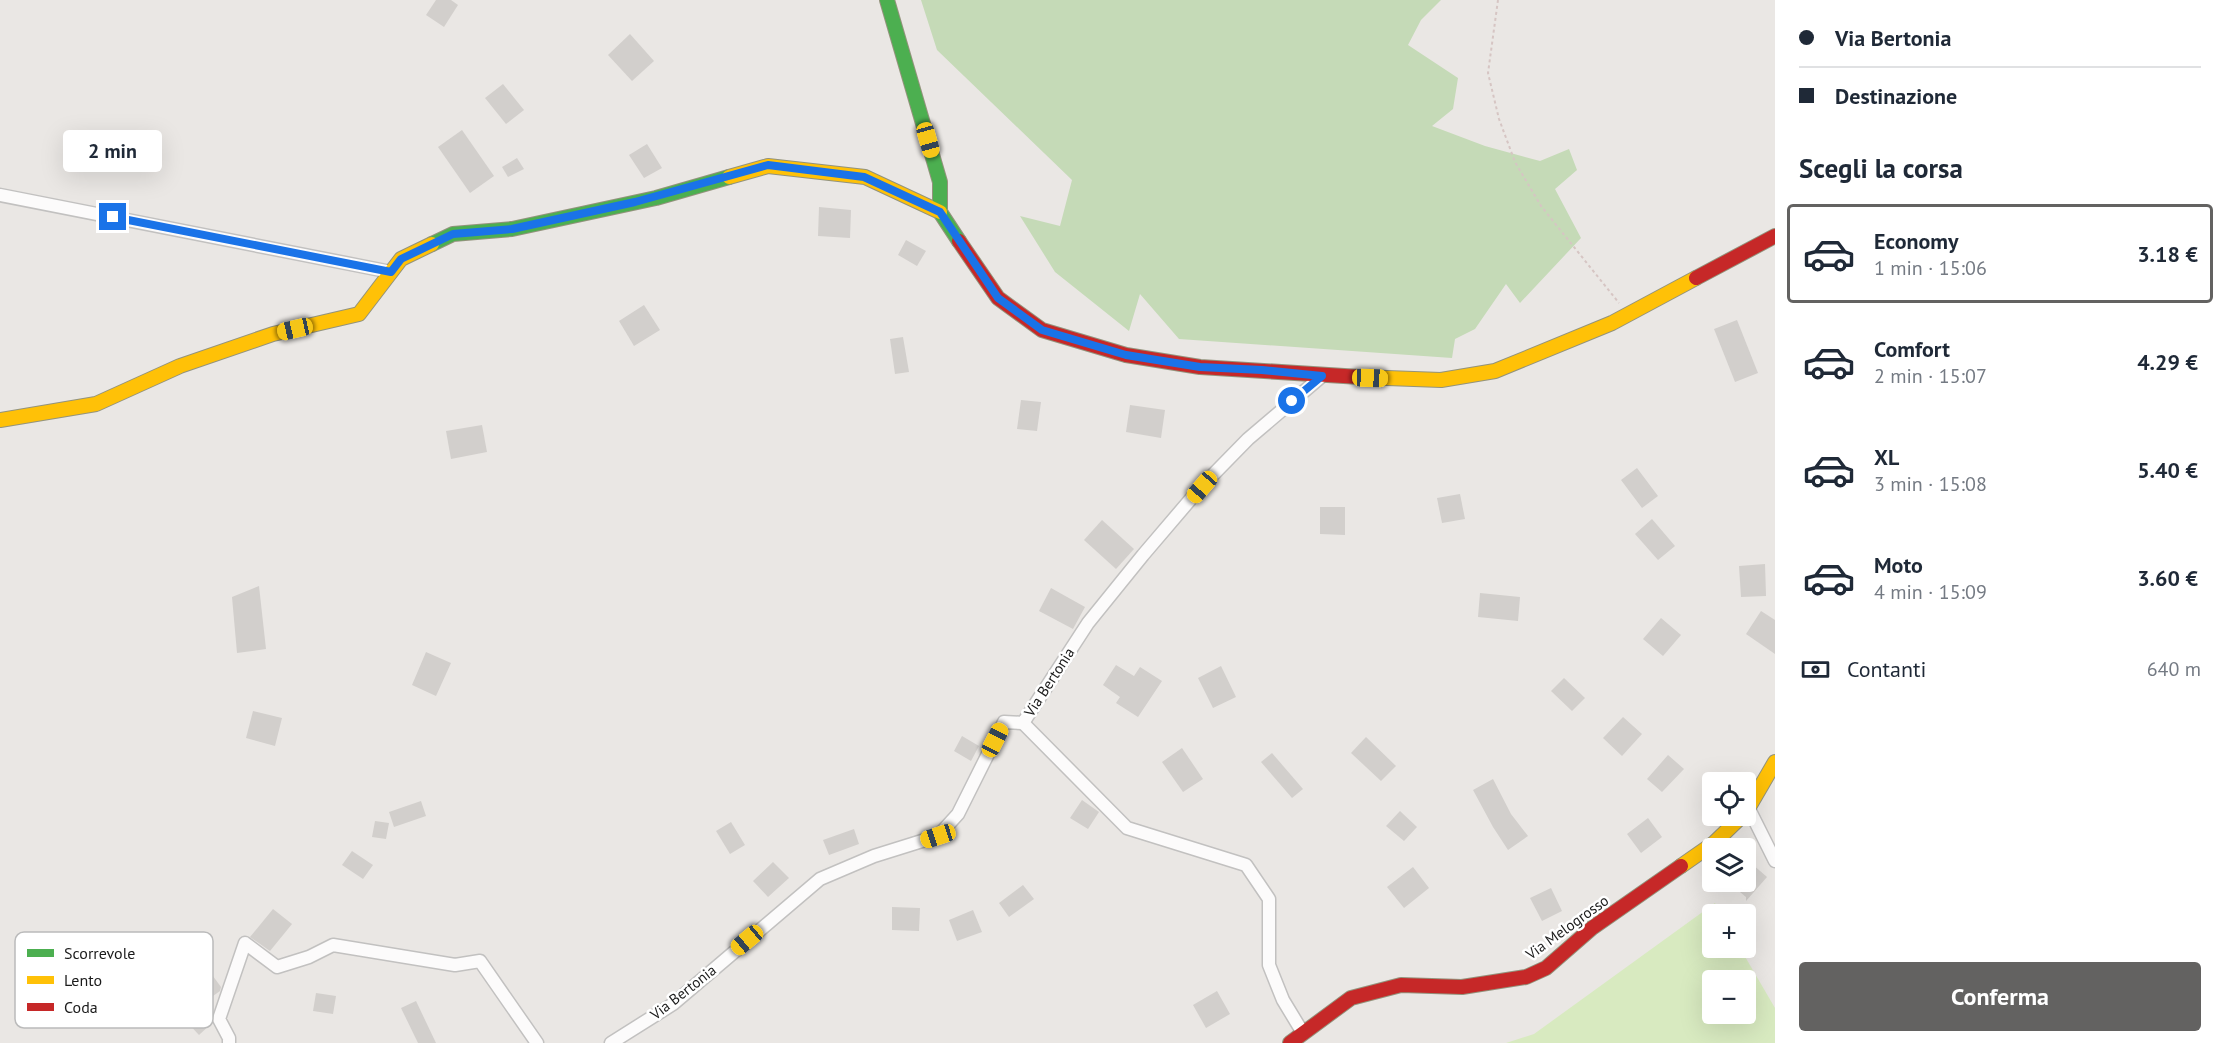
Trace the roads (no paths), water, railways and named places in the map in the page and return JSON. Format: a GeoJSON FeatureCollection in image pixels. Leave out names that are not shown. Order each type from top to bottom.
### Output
{"type":"FeatureCollection","features":[{"type":"Feature","properties":{"kind":"street"},"geometry":{"type":"LineString","coordinates":[[887,0],[940,182],[940,212]]}},
{"type":"Feature","properties":{"kind":"street"},"geometry":{"type":"LineString","coordinates":[[0,420],[96,404],[180,366],[273,334],[359,314],[401,259],[453,234],[512,229],[645,200],[768,165],[864,177],[940,212],[998,298],[1042,330],[1137,357],[1200,367],[1322,376],[1441,380],[1495,371],[1612,323],[1775,236]]}},
{"type":"Feature","properties":{"kind":"street"},"geometry":{"type":"LineString","coordinates":[[0,195],[391,272]]}},
{"type":"Feature","properties":{"kind":"street","name":"Via Bertonia"},"geometry":{"type":"LineString","coordinates":[[611,1043],[673,1004],[820,879],[874,856],[938,836],[958,814],[1004,722],[1023,723],[1088,623],[1150,546],[1248,439],[1322,376]]}},
{"type":"Feature","properties":{"kind":"street"},"geometry":{"type":"LineString","coordinates":[[1023,723],[1127,828],[1246,866],[1269,899],[1269,965],[1283,1000],[1303,1033]]}},
{"type":"Feature","properties":{"kind":"street","name":"Via Melogrosso"},"geometry":{"type":"LineString","coordinates":[[1756,795],[1775,762]]}},
{"type":"Feature","properties":{"kind":"street","name":"Via Melogrosso"},"geometry":{"type":"LineString","coordinates":[[1290,1043],[1351,998],[1401,985],[1462,987],[1526,977],[1546,968],[1592,928],[1714,843],[1732,826]]}},
{"type":"Feature","properties":{"kind":"street"},"geometry":{"type":"LineString","coordinates":[[1754,826],[1775,861]]}},
{"type":"Feature","properties":{"kind":"street"},"geometry":{"type":"LineString","coordinates":[[229,1043],[219,1018],[245,943],[277,967],[309,957],[333,945],[455,965],[480,961],[537,1043]]}}]}
